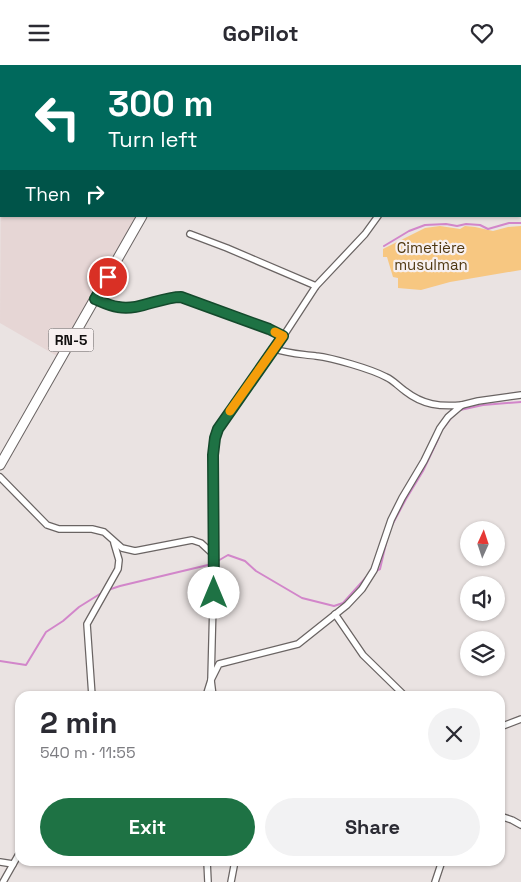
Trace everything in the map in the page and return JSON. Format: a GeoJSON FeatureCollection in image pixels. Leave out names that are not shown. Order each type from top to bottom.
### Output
{"type":"FeatureCollection","features":[{"type":"Feature","properties":{"kind":"main road","name":"RN-5"},"geometry":{"type":"LineString","coordinates":[[0,465],[141,217]]}},
{"type":"Feature","properties":{"kind":"street"},"geometry":{"type":"LineString","coordinates":[[212,691],[213,455],[215,438],[222,423],[260,367],[275,349],[316,286],[365,234],[377,217]]}},
{"type":"Feature","properties":{"kind":"street"},"geometry":{"type":"LineString","coordinates":[[190,235],[227,248],[316,286]]}},
{"type":"Feature","properties":{"kind":"street"},"geometry":{"type":"LineString","coordinates":[[95,299],[118,307],[133,307],[172,297],[181,297],[269,329],[283,336]]}},
{"type":"Feature","properties":{"kind":"street"},"geometry":{"type":"LineString","coordinates":[[275,349],[288,354],[318,356],[382,375],[395,382],[416,399],[429,405],[444,407],[521,395]]}},
{"type":"Feature","properties":{"kind":"street"},"geometry":{"type":"LineString","coordinates":[[208,691],[219,665],[298,644],[347,605],[362,589],[374,570],[385,535],[402,498],[424,461],[440,428],[448,417],[462,405]]}},
{"type":"Feature","properties":{"kind":"street"},"geometry":{"type":"LineString","coordinates":[[0,477],[47,525],[59,529],[92,529],[104,532],[122,548],[135,551],[192,540],[201,543],[214,555]]}},
{"type":"Feature","properties":{"kind":"street"},"geometry":{"type":"LineString","coordinates":[[92,691],[87,624],[118,569],[118,552],[113,541]]}},
{"type":"Feature","properties":{"kind":"street"},"geometry":{"type":"LineString","coordinates":[[335,614],[363,655],[400,691]]}},
{"type":"Feature","properties":{"kind":"street"},"geometry":{"type":"LineString","coordinates":[[505,725],[521,719]]}},
{"type":"Feature","properties":{"kind":"street"},"geometry":{"type":"LineString","coordinates":[[505,818],[521,825]]}},
{"type":"Feature","properties":{"kind":"street"},"geometry":{"type":"LineString","coordinates":[[3,882],[15,861]]}},
{"type":"Feature","properties":{"kind":"street"},"geometry":{"type":"LineString","coordinates":[[0,862],[13,864]]}},
{"type":"Feature","properties":{"kind":"street"},"geometry":{"type":"LineString","coordinates":[[207,866],[208,882]]}},
{"type":"Feature","properties":{"kind":"street"},"geometry":{"type":"LineString","coordinates":[[230,882],[234,866]]}},
{"type":"Feature","properties":{"kind":"street"},"geometry":{"type":"LineString","coordinates":[[435,882],[440,866]]}},
{"type":"Feature","properties":{"kind":"shaded area"},"geometry":{"type":"Polygon","coordinates":[[[1,217],[137,217],[57,356],[0,323],[1,217]]]}},
{"type":"Feature","properties":{"kind":"green space","name":"Cimetière musulman"},"geometry":{"type":"Polygon","coordinates":[[[440,226],[460,229],[465,226],[493,231],[521,226],[521,270],[450,282],[421,290],[398,288],[398,278],[393,277],[387,257],[383,257],[383,249],[425,228],[440,226]]]}},
{"type":"Feature","properties":{"kind":"waterway"},"geometry":{"type":"LineString","coordinates":[[384,246],[409,231],[425,225],[446,224],[457,226],[466,224],[480,225],[488,229],[509,223],[521,223]]}},
{"type":"Feature","properties":{"kind":"waterway"},"geometry":{"type":"LineString","coordinates":[[460,410],[483,405],[521,402]]}},
{"type":"Feature","properties":{"kind":"waterway"},"geometry":{"type":"LineString","coordinates":[[442,430],[451,418]]}},
{"type":"Feature","properties":{"kind":"waterway"},"geometry":{"type":"LineString","coordinates":[[391,527],[423,471],[439,437]]}},
{"type":"Feature","properties":{"kind":"waterway"},"geometry":{"type":"LineString","coordinates":[[376,571],[380,569],[387,539]]}},
{"type":"Feature","properties":{"kind":"waterway"},"geometry":{"type":"LineString","coordinates":[[216,562],[228,555],[245,561],[256,571],[302,598],[334,606],[343,603],[370,573]]}},
{"type":"Feature","properties":{"kind":"waterway"},"geometry":{"type":"LineString","coordinates":[[108,590],[212,564]]}},
{"type":"Feature","properties":{"kind":"waterway"},"geometry":{"type":"LineString","coordinates":[[0,661],[26,665],[46,632],[79,607],[103,592]]}},
{"type":"Feature","properties":{"kind":"slow traffic"},"geometry":{"type":"LineString","coordinates":[[230,411],[283,336],[275,332]]}},
{"type":"Feature","properties":{"kind":"route"},"geometry":{"type":"LineString","coordinates":[[108,277],[95,299],[118,307],[133,307],[172,297],[181,297],[269,329],[283,336],[218,429],[215,438],[213,455],[214,593]]}}]}
